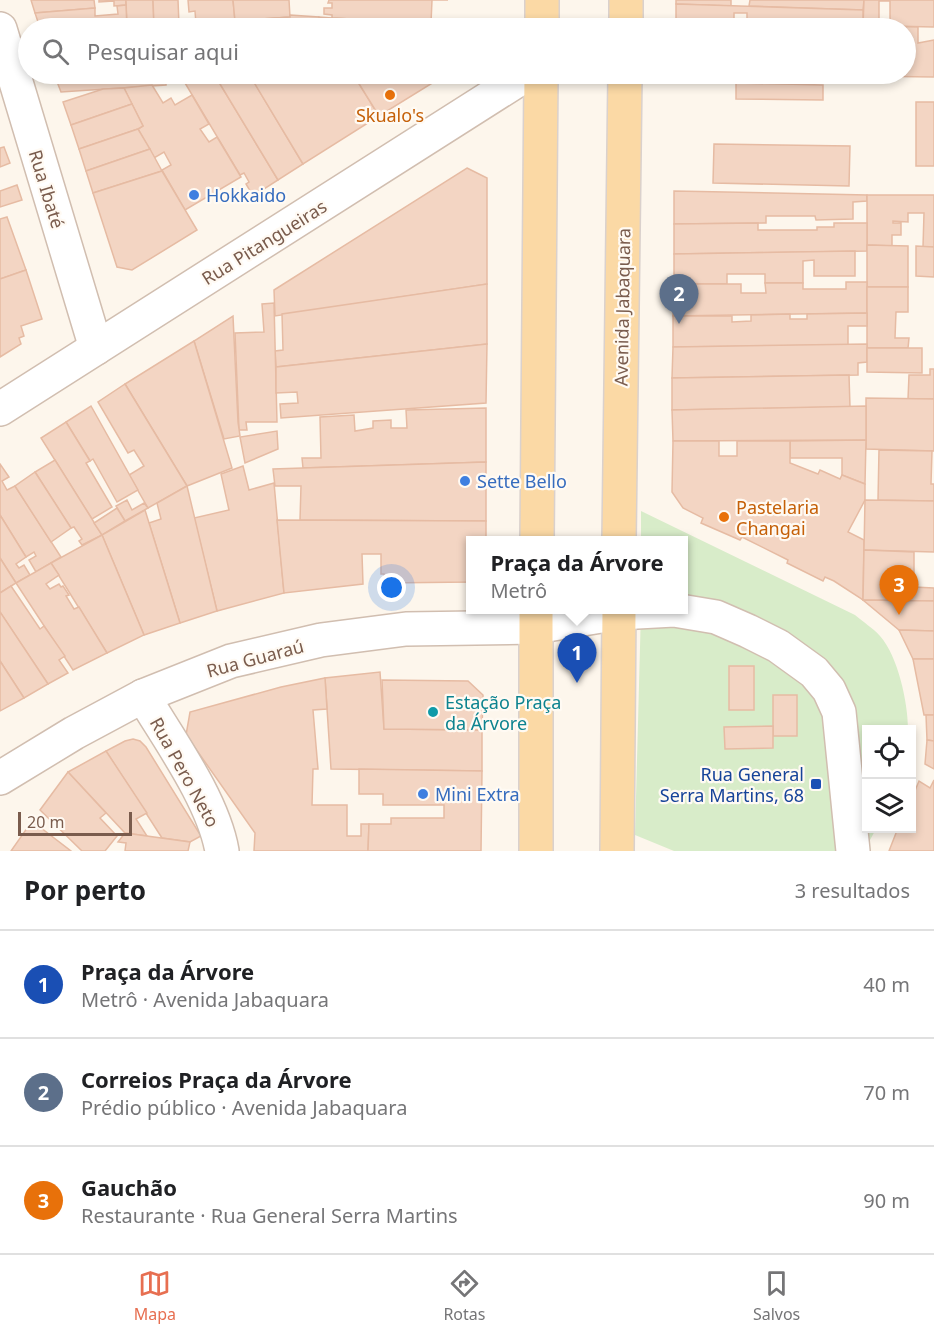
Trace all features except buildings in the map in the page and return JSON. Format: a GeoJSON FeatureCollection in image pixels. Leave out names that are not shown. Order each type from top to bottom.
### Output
{"type":"FeatureCollection","features":[{"type":"Feature","properties":{"kind":"main road"},"geometry":{"type":"LineString","coordinates":[[542,0],[542,18]]}},
{"type":"Feature","properties":{"kind":"main road"},"geometry":{"type":"LineString","coordinates":[[626,0],[626,18]]}},
{"type":"Feature","properties":{"kind":"main road"},"geometry":{"type":"LineString","coordinates":[[537,536],[541,84]]}},
{"type":"Feature","properties":{"kind":"main road","name":"Avenida Jabaquara"},"geometry":{"type":"LineString","coordinates":[[619,536],[625,84]]}},
{"type":"Feature","properties":{"kind":"main road"},"geometry":{"type":"LineString","coordinates":[[617,851],[619,614]]}},
{"type":"Feature","properties":{"kind":"main road"},"geometry":{"type":"LineString","coordinates":[[536,618],[536,851]]}},
{"type":"Feature","properties":{"kind":"street","name":"Rua Ibaté"},"geometry":{"type":"LineString","coordinates":[[0,29],[96,348]]}},
{"type":"Feature","properties":{"kind":"street","name":"Rua Pitangueiras"},"geometry":{"type":"LineString","coordinates":[[0,409],[511,84]]}},
{"type":"Feature","properties":{"kind":"street","name":"Rua Guaraú"},"geometry":{"type":"LineString","coordinates":[[688,612],[716,617],[778,646],[813,672],[829,690],[839,712],[853,851]]}},
{"type":"Feature","properties":{"kind":"street","name":"Rua Guaraú"},"geometry":{"type":"LineString","coordinates":[[0,778],[74,733],[143,696],[231,661],[321,640],[406,629],[583,614]]}},
{"type":"Feature","properties":{"kind":"street","name":"Rua Pero Neto"},"geometry":{"type":"LineString","coordinates":[[143,696],[210,812],[222,851]]}},
{"type":"Feature","properties":{"kind":"green space"},"geometry":{"type":"Polygon","coordinates":[[[641,511],[855,615],[877,633],[892,655],[901,680],[908,725],[862,725],[862,833],[874,833],[864,851],[674,851],[635,835],[641,614],[688,614],[688,536],[641,536],[641,511]]]}},
{"type":"Feature","properties":{"kind":"place","name":"Skualo's"},"geometry":{"type":"Point","coordinates":[390,95]}},
{"type":"Feature","properties":{"kind":"place","name":"Hokkaido"},"geometry":{"type":"Point","coordinates":[194,195]}},
{"type":"Feature","properties":{"kind":"place","name":"Correios Praça da Árvore"},"geometry":{"type":"Point","coordinates":[679,324]}},
{"type":"Feature","properties":{"kind":"place","name":"Sette Bello"},"geometry":{"type":"Point","coordinates":[465,481]}},
{"type":"Feature","properties":{"kind":"place","name":"Pastelaria Changai"},"geometry":{"type":"Point","coordinates":[724,517]}},
{"type":"Feature","properties":{"kind":"place","name":"Gauchão"},"geometry":{"type":"Point","coordinates":[899,615]}},
{"type":"Feature","properties":{"kind":"place","name":"Praça da Árvore"},"geometry":{"type":"Point","coordinates":[577,683]}},
{"type":"Feature","properties":{"kind":"place","name":"Estação Praça da Árvore"},"geometry":{"type":"Point","coordinates":[433,712]}},
{"type":"Feature","properties":{"kind":"place","name":"Rua General Serra Martins, 68"},"geometry":{"type":"Point","coordinates":[816,784]}},
{"type":"Feature","properties":{"kind":"place","name":"Mini Extra"},"geometry":{"type":"Point","coordinates":[423,794]}}]}
